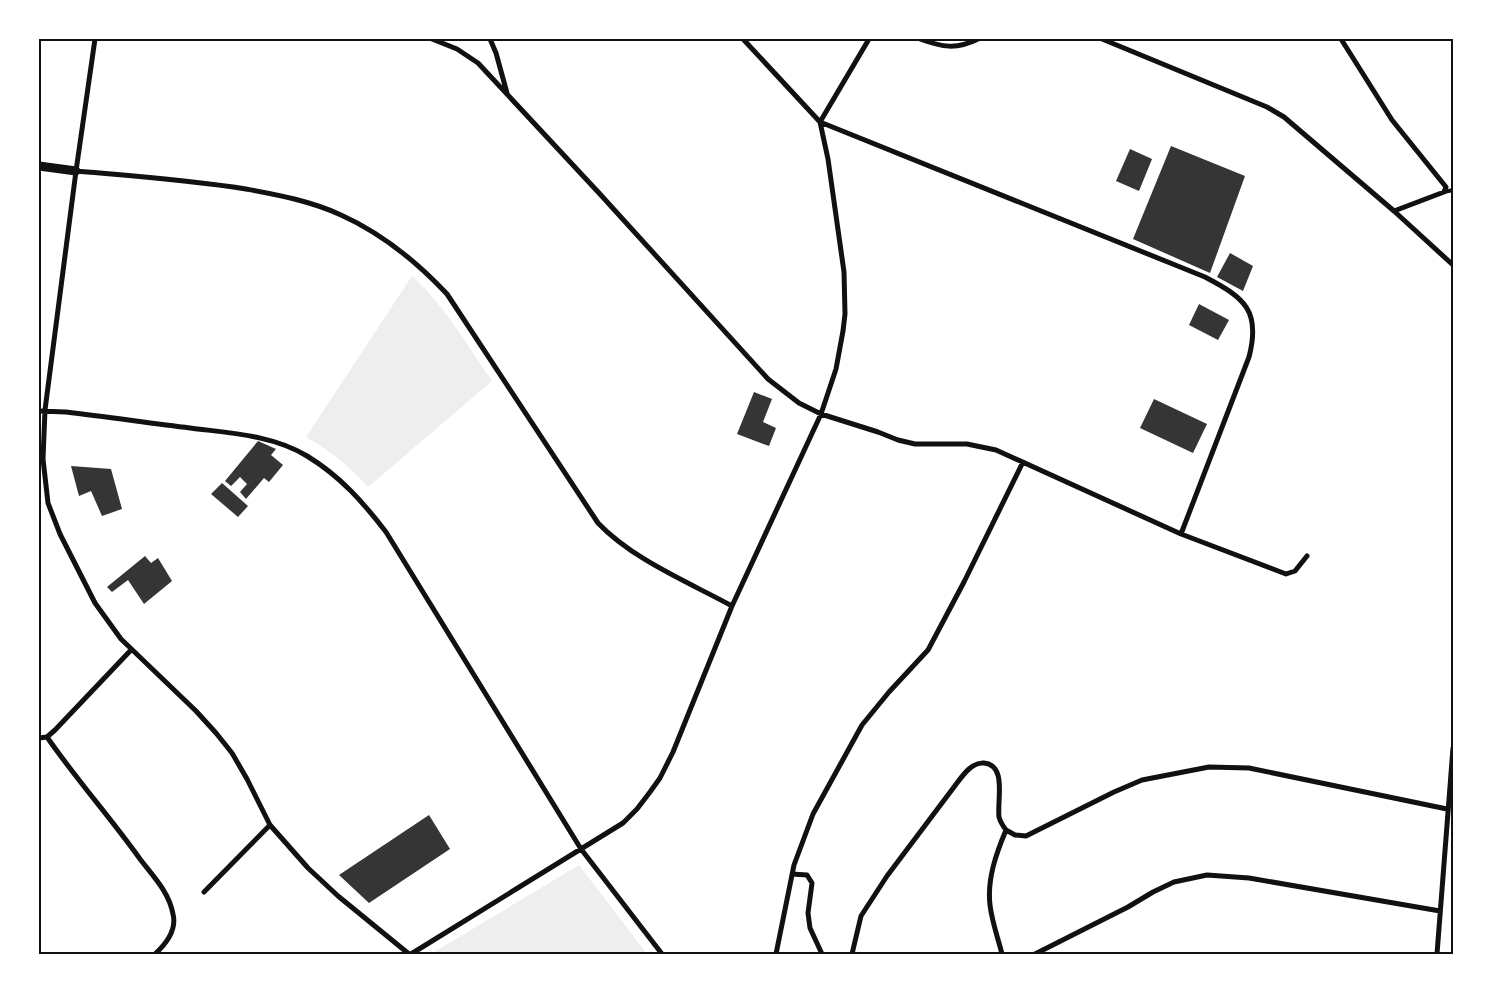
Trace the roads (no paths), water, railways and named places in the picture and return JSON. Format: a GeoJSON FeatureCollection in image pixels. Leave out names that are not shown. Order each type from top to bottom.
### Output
{"type":"FeatureCollection","features":[{"type":"Feature","properties":{"kind":"street"},"geometry":{"type":"LineString","coordinates":[[95,39],[45,410],[43,459],[48,503],[60,534],[95,603],[120,639],[196,711],[216,733],[232,753],[270,825],[308,868],[338,896],[410,954],[624,822],[642,804],[660,778],[673,752],[732,606],[821,414],[836,369],[844,322],[846,292],[828,159],[820,122],[869,39]]}},
{"type":"Feature","properties":{"kind":"street"},"geometry":{"type":"LineString","coordinates":[[432,39],[457,50],[478,63],[768,379],[799,403],[821,414],[915,444],[967,444],[996,450],[1181,534],[1286,574],[1295,572],[1307,556]]}},
{"type":"Feature","properties":{"kind":"street"},"geometry":{"type":"LineString","coordinates":[[490,39],[508,94]]}},
{"type":"Feature","properties":{"kind":"street"},"geometry":{"type":"LineString","coordinates":[[744,39],[820,122],[1205,277],[1224,287],[1243,302],[1248,310],[1254,331],[1249,358],[1181,534]]}},
{"type":"Feature","properties":{"kind":"street"},"geometry":{"type":"LineString","coordinates":[[920,39],[933,44],[956,47],[978,39]]}},
{"type":"Feature","properties":{"kind":"street"},"geometry":{"type":"LineString","coordinates":[[1102,39],[1267,107],[1284,117],[1394,211],[1453,265]]}},
{"type":"Feature","properties":{"kind":"street"},"geometry":{"type":"LineString","coordinates":[[1341,39],[1392,120],[1446,187],[1444,192],[1394,211]]}},
{"type":"Feature","properties":{"kind":"street"},"geometry":{"type":"LineString","coordinates":[[39,166],[207,183],[267,193],[315,205],[340,214],[366,227],[426,271],[447,294],[598,523],[611,537],[637,554],[732,606]]}},
{"type":"Feature","properties":{"kind":"street"},"geometry":{"type":"LineString","coordinates":[[39,411],[66,412],[263,439],[306,455],[338,478],[364,503],[386,532],[581,849],[662,954]]}},
{"type":"Feature","properties":{"kind":"street"},"geometry":{"type":"LineString","coordinates":[[776,954],[792,874],[813,814],[862,725],[889,692],[928,650],[1023,462]]}},
{"type":"Feature","properties":{"kind":"street"},"geometry":{"type":"LineString","coordinates":[[39,738],[47,737],[69,716],[131,650]]}},
{"type":"Feature","properties":{"kind":"street"},"geometry":{"type":"LineString","coordinates":[[47,737],[70,771],[118,829],[164,890],[174,916],[172,932],[164,945],[155,954]]}},
{"type":"Feature","properties":{"kind":"street"},"geometry":{"type":"LineString","coordinates":[[1437,954],[1453,748]]}},
{"type":"Feature","properties":{"kind":"street"},"geometry":{"type":"LineString","coordinates":[[852,954],[861,916],[887,876],[956,783],[978,763],[990,764],[997,769],[999,781],[999,819],[1006,830],[1015,835],[1026,836],[1142,780],[1209,767],[1249,768],[1447,809]]}},
{"type":"Feature","properties":{"kind":"street"},"geometry":{"type":"LineString","coordinates":[[204,892],[270,825]]}},
{"type":"Feature","properties":{"kind":"street"},"geometry":{"type":"LineString","coordinates":[[1002,954],[990,905],[990,886],[996,855],[1006,830]]}},
{"type":"Feature","properties":{"kind":"street"},"geometry":{"type":"LineString","coordinates":[[792,874],[806,874],[812,883],[808,913],[810,928],[822,954]]}},
{"type":"Feature","properties":{"kind":"street"},"geometry":{"type":"LineString","coordinates":[[1036,954],[1174,882],[1207,875],[1249,878],[1440,911]]}},
{"type":"Feature","properties":{"kind":"lane"},"geometry":{"type":"LineString","coordinates":[[1444,192],[1453,190]]}}]}
